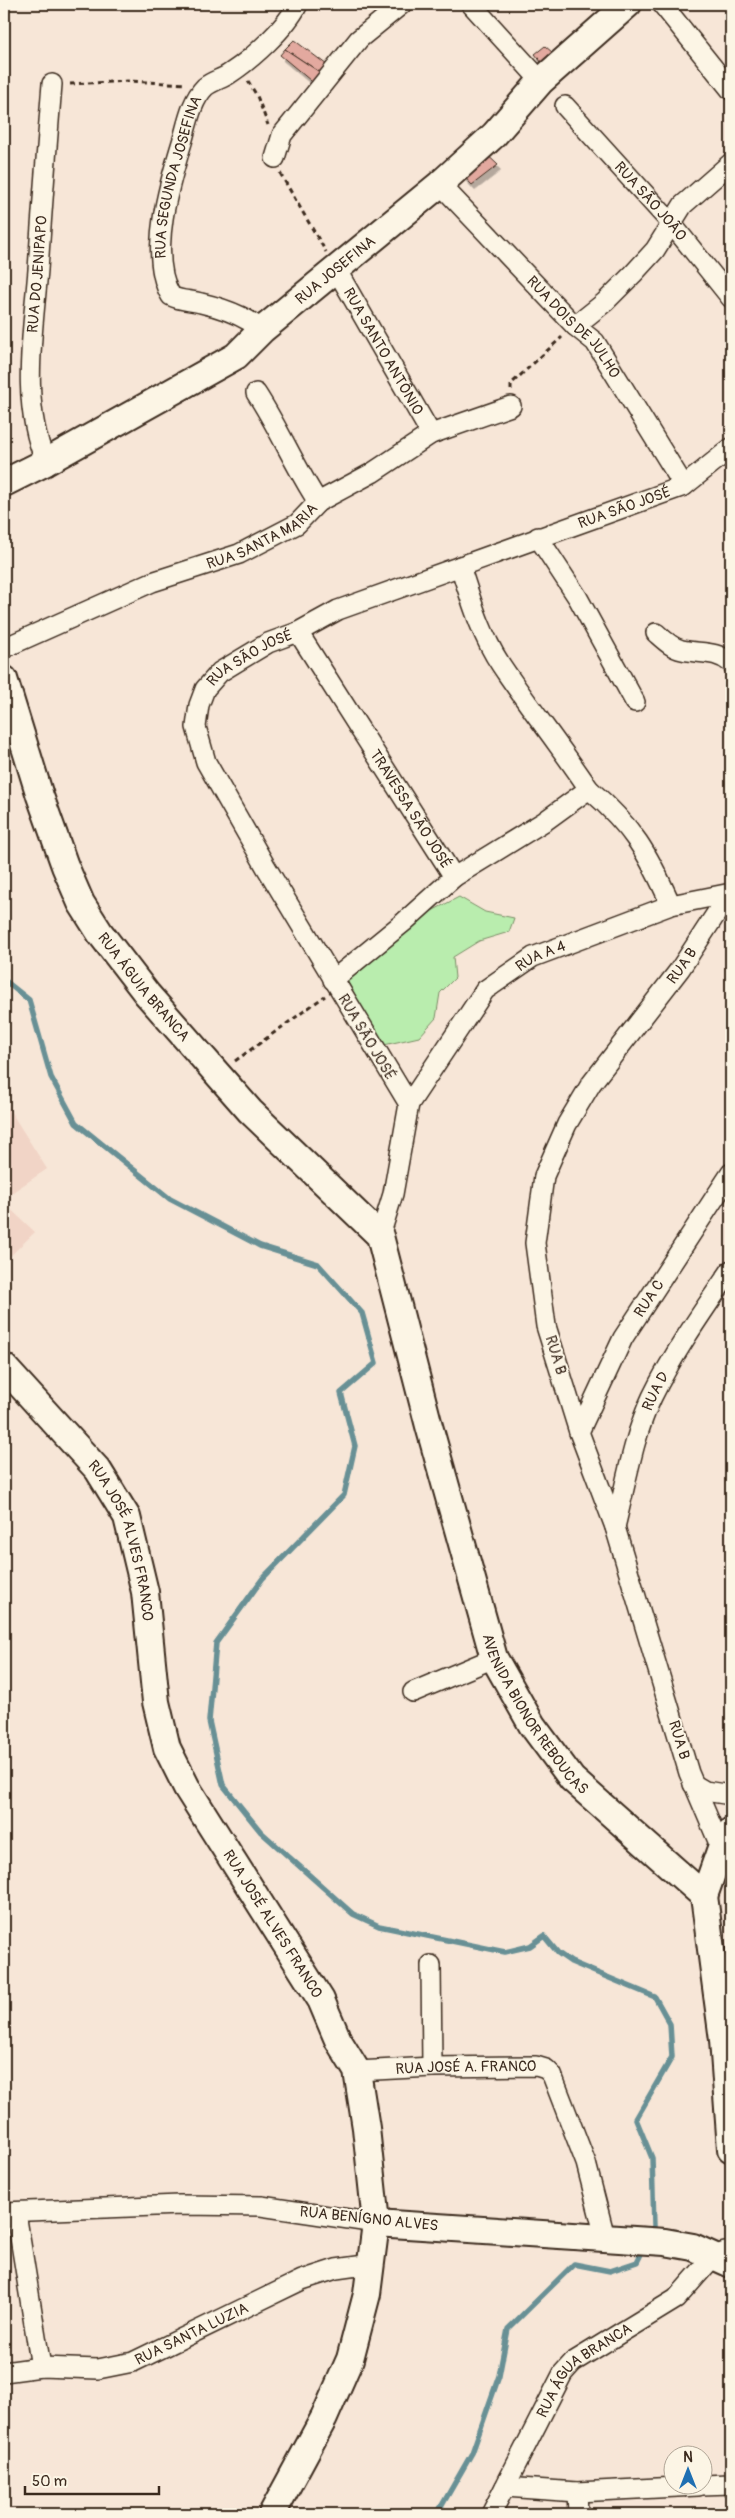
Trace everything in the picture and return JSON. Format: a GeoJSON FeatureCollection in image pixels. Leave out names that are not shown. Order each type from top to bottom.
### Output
{"type":"FeatureCollection","features":[{"type":"Feature","properties":{"kind":"main road","name":"RUA JOSEFINA"},"geometry":{"type":"LineString","coordinates":[[4,482],[46,462],[236,356],[262,330],[440,184],[494,135],[541,80],[628,4]]}},
{"type":"Feature","properties":{"kind":"main road","name":"RUA ÁGUIA BRANCA"},"geometry":{"type":"LineString","coordinates":[[4,679],[40,796],[81,903],[100,933],[147,994],[250,1111],[380,1236]]}},
{"type":"Feature","properties":{"kind":"main road","name":"AVENIDA BIONOR REBOUCAS"},"geometry":{"type":"LineString","coordinates":[[380,1236],[429,1426],[494,1658],[532,1725],[572,1779],[704,1896]]}},
{"type":"Feature","properties":{"kind":"main road","name":"RUA JOSÉ ALVES FRANCO"},"geometry":{"type":"LineString","coordinates":[[4,1368],[98,1470],[127,1518],[145,1592],[156,1702],[167,1748],[192,1796],[320,2000],[338,2040],[356,2071],[366,2128],[376,2223],[372,2264],[361,2326],[350,2360],[324,2418],[272,2514]]}},
{"type":"Feature","properties":{"kind":"main road"},"geometry":{"type":"LineString","coordinates":[[726,1839],[704,1896],[730,2113],[731,2149]]}},
{"type":"Feature","properties":{"kind":"main road","name":"RUA BENÍGNO ALVES"},"geometry":{"type":"LineString","coordinates":[[376,2223],[605,2237],[693,2248],[725,2257]]}},
{"type":"Feature","properties":{"kind":"street","name":"RUA SEGUNDA JOSEFINA"},"geometry":{"type":"LineString","coordinates":[[262,330],[250,320],[235,313],[198,302],[179,300],[171,296],[163,273],[164,216],[176,161],[191,110],[206,86],[229,74],[291,17],[298,4]]}},
{"type":"Feature","properties":{"kind":"street"},"geometry":{"type":"LineString","coordinates":[[275,158],[282,135],[359,39],[402,4]]}},
{"type":"Feature","properties":{"kind":"street"},"geometry":{"type":"LineString","coordinates":[[471,4],[541,80]]}},
{"type":"Feature","properties":{"kind":"street"},"geometry":{"type":"LineString","coordinates":[[662,4],[731,90]]}},
{"type":"Feature","properties":{"kind":"street","name":"RUA DO JENIPAPO"},"geometry":{"type":"LineString","coordinates":[[46,462],[38,443],[34,419],[31,368],[52,84]]}},
{"type":"Feature","properties":{"kind":"street","name":"RUA SÃO JOÃO"},"geometry":{"type":"LineString","coordinates":[[565,106],[671,223],[731,298]]}},
{"type":"Feature","properties":{"kind":"street"},"geometry":{"type":"LineString","coordinates":[[569,331],[605,302],[633,274],[655,250],[683,205],[731,163]]}},
{"type":"Feature","properties":{"kind":"street","name":"RUA DOIS DE JULHO"},"geometry":{"type":"LineString","coordinates":[[440,184],[569,331],[596,342],[684,486]]}},
{"type":"Feature","properties":{"kind":"street","name":"RUA SANTO ANTÔNIO"},"geometry":{"type":"LineString","coordinates":[[336,269],[431,434]]}},
{"type":"Feature","properties":{"kind":"street"},"geometry":{"type":"LineString","coordinates":[[256,393],[288,447],[302,478],[318,502]]}},
{"type":"Feature","properties":{"kind":"street","name":"RUA SANTA MARIA"},"geometry":{"type":"LineString","coordinates":[[4,648],[152,582],[239,554],[297,524],[318,502],[372,473],[431,434],[511,406]]}},
{"type":"Feature","properties":{"kind":"street","name":"RUA SÃO JOSÉ"},"geometry":{"type":"LineString","coordinates":[[409,1104],[335,984],[206,762],[196,727],[199,705],[205,689],[220,672],[268,643],[298,632],[338,610],[684,486],[731,448]]}},
{"type":"Feature","properties":{"kind":"street"},"geometry":{"type":"LineString","coordinates":[[538,537],[578,598],[635,702]]}},
{"type":"Feature","properties":{"kind":"street"},"geometry":{"type":"LineString","coordinates":[[460,566],[475,612],[501,664],[558,741],[589,789],[618,815],[636,837],[655,868],[671,905]]}},
{"type":"Feature","properties":{"kind":"street","name":"TRAVESSA SÃO JOSÉ"},"geometry":{"type":"LineString","coordinates":[[298,632],[454,877],[335,984]]}},
{"type":"Feature","properties":{"kind":"street"},"geometry":{"type":"LineString","coordinates":[[656,633],[672,646],[681,650],[709,652],[731,663]]}},
{"type":"Feature","properties":{"kind":"street"},"geometry":{"type":"LineString","coordinates":[[454,877],[545,821],[589,789]]}},
{"type":"Feature","properties":{"kind":"street","name":"RUA A 4"},"geometry":{"type":"LineString","coordinates":[[409,1104],[485,990],[533,957],[671,905],[730,894]]}},
{"type":"Feature","properties":{"kind":"street","name":"RUA B"},"geometry":{"type":"LineString","coordinates":[[726,1839],[692,1784],[615,1527],[579,1432],[546,1326],[535,1243],[544,1176],[567,1124],[591,1084],[680,969],[730,894]]}},
{"type":"Feature","properties":{"kind":"street"},"geometry":{"type":"LineString","coordinates":[[380,1236],[393,1194],[409,1104]]}},
{"type":"Feature","properties":{"kind":"street","name":"RUA C"},"geometry":{"type":"LineString","coordinates":[[579,1432],[623,1338],[731,1173]]}},
{"type":"Feature","properties":{"kind":"street","name":"RUA D"},"geometry":{"type":"LineString","coordinates":[[615,1527],[634,1451],[652,1398],[691,1329],[731,1270]]}},
{"type":"Feature","properties":{"kind":"street"},"geometry":{"type":"LineString","coordinates":[[413,1692],[494,1658]]}},
{"type":"Feature","properties":{"kind":"street"},"geometry":{"type":"LineString","coordinates":[[692,1784],[722,1795],[731,1794]]}},
{"type":"Feature","properties":{"kind":"street"},"geometry":{"type":"LineString","coordinates":[[431,1965],[432,2067]]}},
{"type":"Feature","properties":{"kind":"street","name":"RUA JOSÉ A. FRANCO"},"geometry":{"type":"LineString","coordinates":[[356,2071],[432,2067],[536,2066],[546,2069],[552,2075],[586,2163],[605,2237]]}},
{"type":"Feature","properties":{"kind":"street","name":"RUA BENÍGNO ALVES"},"geometry":{"type":"LineString","coordinates":[[10,2213],[180,2204],[262,2206],[376,2223]]}},
{"type":"Feature","properties":{"kind":"street"},"geometry":{"type":"LineString","coordinates":[[10,2213],[41,2366]]}},
{"type":"Feature","properties":{"kind":"street","name":"RUA ÁGUA BRANCA"},"geometry":{"type":"LineString","coordinates":[[491,2514],[563,2373],[573,2362],[676,2299],[725,2257]]}},
{"type":"Feature","properties":{"kind":"street","name":"RUA SANTA LUZIA"},"geometry":{"type":"LineString","coordinates":[[4,2372],[41,2366],[98,2369],[133,2362],[302,2280],[336,2269],[372,2264]]}},
{"type":"Feature","properties":{"kind":"street"},"geometry":{"type":"LineString","coordinates":[[712,2485],[731,2484]]}},
{"type":"Feature","properties":{"kind":"street"},"geometry":{"type":"LineString","coordinates":[[505,2487],[577,2492],[662,2488]]}},
{"type":"Feature","properties":{"kind":"street"},"geometry":{"type":"LineString","coordinates":[[577,2492],[578,2514]]}},
{"type":"Feature","properties":{"kind":"path"},"geometry":{"type":"LineString","coordinates":[[229,74],[247,79],[257,96],[268,125],[272,131],[282,135]]}},
{"type":"Feature","properties":{"kind":"path"},"geometry":{"type":"LineString","coordinates":[[52,84],[129,81],[206,86]]}},
{"type":"Feature","properties":{"kind":"path"},"geometry":{"type":"LineString","coordinates":[[275,158],[278,169],[336,269]]}},
{"type":"Feature","properties":{"kind":"path"},"geometry":{"type":"LineString","coordinates":[[511,406],[511,384],[569,331]]}},
{"type":"Feature","properties":{"kind":"path"},"geometry":{"type":"LineString","coordinates":[[218,1073],[335,984]]}},
{"type":"Feature","properties":{"kind":"shaded area"},"geometry":{"type":"Polygon","coordinates":[[[4,1101],[47,1169],[4,1198],[4,1101]]]}},
{"type":"Feature","properties":{"kind":"shaded area"},"geometry":{"type":"Polygon","coordinates":[[[4,1203],[35,1232],[4,1262],[4,1203]]]}},
{"type":"Feature","properties":{"kind":"green space"},"geometry":{"type":"Polygon","coordinates":[[[459,897],[485,912],[514,918],[509,932],[479,941],[453,957],[455,978],[440,993],[436,1018],[419,1037],[384,1045],[346,979],[422,916],[459,897]]]}},
{"type":"Feature","properties":{"kind":"building"},"geometry":{"type":"Polygon","coordinates":[[[294,40],[331,68],[324,75],[285,49],[294,40]]]}},
{"type":"Feature","properties":{"kind":"building"},"geometry":{"type":"Polygon","coordinates":[[[545,46],[553,53],[542,63],[535,54],[545,46]]]}},
{"type":"Feature","properties":{"kind":"building"},"geometry":{"type":"Polygon","coordinates":[[[285,49],[324,75],[317,86],[280,55],[285,49]]]}},
{"type":"Feature","properties":{"kind":"building"},"geometry":{"type":"Polygon","coordinates":[[[482,150],[498,165],[472,185],[457,169],[482,150]]]}},
{"type":"Feature","properties":{"kind":"waterway"},"geometry":{"type":"LineString","coordinates":[[4,980],[29,1000],[51,1077],[76,1123],[170,1199],[260,1246],[318,1264],[362,1313],[376,1363],[341,1393],[355,1446],[344,1495],[263,1578],[216,1643],[209,1721],[223,1785],[261,1832],[353,1914],[379,1926],[505,1952],[530,1946],[544,1936],[558,1953],[571,1962],[655,1997],[670,2024],[672,2057],[636,2119],[652,2158],[654,2226],[651,2233]]}},
{"type":"Feature","properties":{"kind":"waterway"},"geometry":{"type":"LineString","coordinates":[[437,2514],[472,2453],[499,2376],[508,2329],[574,2264],[610,2271],[637,2262],[644,2248]]}}]}
